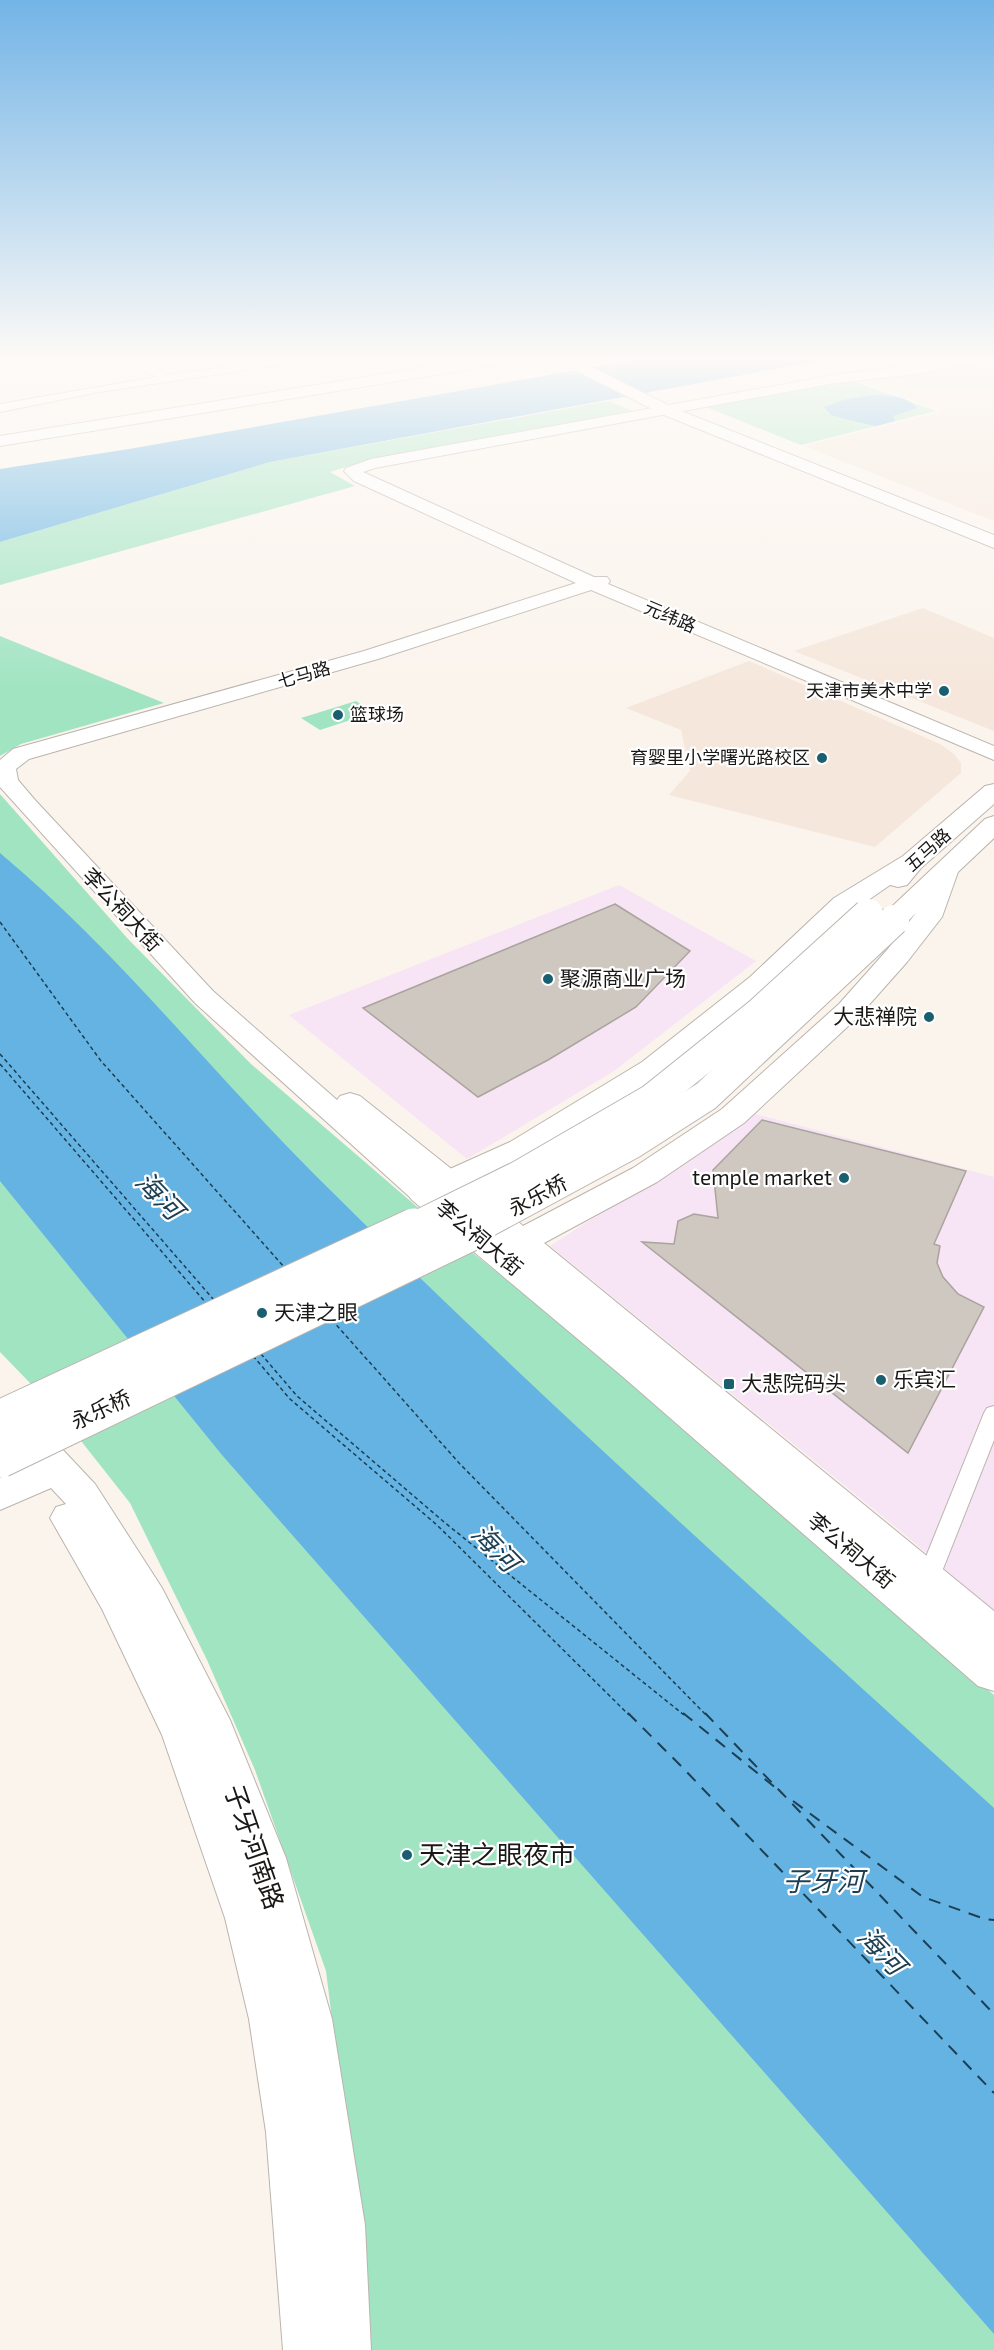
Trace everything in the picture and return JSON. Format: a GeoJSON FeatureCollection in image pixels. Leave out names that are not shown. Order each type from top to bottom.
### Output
{"type":"FeatureCollection","features":[{"type":"Feature","properties":{"kind":"main road"},"geometry":{"type":"LineString","coordinates":[[822,470],[994,542]]}},
{"type":"Feature","properties":{"kind":"main road"},"geometry":{"type":"LineString","coordinates":[[835,470],[994,531]]}},
{"type":"Feature","properties":{"kind":"main road","name":"五马路"},"geometry":{"type":"LineString","coordinates":[[881,917],[912,862],[994,791]]}},
{"type":"Feature","properties":{"kind":"main road","name":"五马路"},"geometry":{"type":"LineString","coordinates":[[881,917],[945,871],[994,824]]}},
{"type":"Feature","properties":{"kind":"main road"},"geometry":{"type":"LineString","coordinates":[[436,1187],[521,1149],[653,1070],[760,983],[844,904],[912,862]]}},
{"type":"Feature","properties":{"kind":"main road"},"geometry":{"type":"LineString","coordinates":[[510,1247],[645,1175],[733,1116],[849,1010],[897,956],[928,917],[945,871]]}},
{"type":"Feature","properties":{"kind":"main road","name":"永乐桥"},"geometry":{"type":"LineString","coordinates":[[0,1420],[416,1227],[519,1176],[613,1123],[652,1099],[881,917]]}},
{"type":"Feature","properties":{"kind":"main road","name":"永乐桥"},"geometry":{"type":"LineString","coordinates":[[23,1475],[582,1173],[661,1126],[706,1096],[757,1051],[881,917]]}},
{"type":"Feature","properties":{"kind":"main road","name":"李公祠大街"},"geometry":{"type":"LineString","coordinates":[[436,1187],[928,1579],[994,1636]]}},
{"type":"Feature","properties":{"kind":"main road","name":"李公祠大街"},"geometry":{"type":"LineString","coordinates":[[510,1247],[635,1367],[994,1673]]}},
{"type":"Feature","properties":{"kind":"main road","name":"子牙河南路"},"geometry":{"type":"LineString","coordinates":[[0,1408],[23,1475]]}},
{"type":"Feature","properties":{"kind":"main road","name":"子牙河南路"},"geometry":{"type":"LineString","coordinates":[[0,1434],[23,1475],[63,1507],[120,1603],[185,1735],[250,1918],[275,2019],[293,2132],[312,2350]]}},
{"type":"Feature","properties":{"kind":"main road","name":"子牙河南路"},"geometry":{"type":"LineString","coordinates":[[23,1475],[81,1495],[147,1600],[208,1720],[262,1858],[306,2019],[337,2226],[342,2350]]}},
{"type":"Feature","properties":{"kind":"street","name":"元纬路"},"geometry":{"type":"LineString","coordinates":[[365,470],[360,471],[360,478],[994,754]]}},
{"type":"Feature","properties":{"kind":"street","name":"元纬路"},"geometry":{"type":"LineString","coordinates":[[603,584],[994,745]]}},
{"type":"Feature","properties":{"kind":"street","name":"七马路"},"geometry":{"type":"LineString","coordinates":[[34,766],[46,756],[61,751],[359,665],[603,584]]}},
{"type":"Feature","properties":{"kind":"street","name":"七马路"},"geometry":{"type":"LineString","coordinates":[[5,767],[21,754],[359,658],[603,584]]}},
{"type":"Feature","properties":{"kind":"street","name":"李公祠大街"},"geometry":{"type":"LineString","coordinates":[[34,766],[29,772],[30,783],[193,962],[436,1187]]}},
{"type":"Feature","properties":{"kind":"street","name":"李公祠大街"},"geometry":{"type":"LineString","coordinates":[[5,767],[7,781],[27,805],[204,997],[436,1187]]}},
{"type":"Feature","properties":{"kind":"street"},"geometry":{"type":"LineString","coordinates":[[928,1579],[994,1413]]}},
{"type":"Feature","properties":{"kind":"shaded area"},"geometry":{"type":"Polygon","coordinates":[[[864,470],[994,470],[994,521],[864,470]]]}},
{"type":"Feature","properties":{"kind":"shaded area","name":"天津市美术中学"},"geometry":{"type":"Polygon","coordinates":[[[923,608],[994,638],[994,731],[794,651],[923,608]]]}},
{"type":"Feature","properties":{"kind":"shaded area","name":"育婴里小学曙光路校区"},"geometry":{"type":"Polygon","coordinates":[[[749,661],[940,744],[954,754],[961,763],[961,773],[875,847],[669,795],[690,771],[681,730],[626,708],[749,661]]]}},
{"type":"Feature","properties":{"kind":"shaded area"},"geometry":{"type":"Polygon","coordinates":[[[619,885],[756,961],[614,1071],[467,1159],[289,1015],[619,885]]]}},
{"type":"Feature","properties":{"kind":"shaded area"},"geometry":{"type":"Polygon","coordinates":[[[755,1114],[994,1177],[994,1612],[903,1533],[550,1246],[755,1114]]]}},
{"type":"Feature","properties":{"kind":"green space"},"geometry":{"type":"Polygon","coordinates":[[[244,470],[337,470],[330,472],[355,486],[0,585],[0,542],[244,470]]]}},
{"type":"Feature","properties":{"kind":"green space"},"geometry":{"type":"Polygon","coordinates":[[[0,636],[164,703],[21,744],[0,756],[0,636]]]}},
{"type":"Feature","properties":{"kind":"green space","name":"篮球场"},"geometry":{"type":"Polygon","coordinates":[[[356,701],[375,712],[320,730],[301,718],[356,701]]]}},
{"type":"Feature","properties":{"kind":"green space"},"geometry":{"type":"Polygon","coordinates":[[[0,794],[128,939],[251,1064],[444,1230],[604,1358],[994,1695],[994,2350],[368,2350],[368,2310],[326,1971],[255,1770],[207,1660],[130,1503],[59,1413],[0,1352],[0,794]]]}},
{"type":"Feature","properties":{"kind":"water"},"geometry":{"type":"Polygon","coordinates":[[[0,470],[244,470],[0,542],[0,470]]]}},
{"type":"Feature","properties":{"kind":"water","name":"子牙河"},"geometry":{"type":"Polygon","coordinates":[[[0,853],[83,929],[315,1175],[481,1337],[994,1808],[994,2334],[222,1455],[0,1181],[0,853]]]}},
{"type":"Feature","properties":{"kind":"building","name":"聚源商业广场"},"geometry":{"type":"Polygon","coordinates":[[[615,904],[690,951],[636,1007],[548,1060],[478,1097],[363,1008],[615,904]]]}},
{"type":"Feature","properties":{"kind":"building","name":"乐宾汇"},"geometry":{"type":"Polygon","coordinates":[[[762,1120],[966,1171],[934,1244],[940,1246],[937,1263],[943,1277],[958,1294],[984,1307],[908,1453],[642,1242],[674,1244],[678,1221],[694,1214],[718,1218],[713,1170],[762,1120]]]}},
{"type":"Feature","properties":{"kind":"ferry route"},"geometry":{"type":"LineString","coordinates":[[0,922],[101,1061],[285,1268]]}},
{"type":"Feature","properties":{"kind":"ferry route"},"geometry":{"type":"LineString","coordinates":[[0,1054],[214,1300]]}},
{"type":"Feature","properties":{"kind":"ferry route"},"geometry":{"type":"LineString","coordinates":[[0,1064],[206,1303]]}},
{"type":"Feature","properties":{"kind":"ferry route"},"geometry":{"type":"LineString","coordinates":[[332,1320],[459,1463],[706,1715]]}},
{"type":"Feature","properties":{"kind":"ferry route"},"geometry":{"type":"LineString","coordinates":[[261,1354],[297,1396],[444,1522],[684,1715]]}},
{"type":"Feature","properties":{"kind":"ferry route"},"geometry":{"type":"LineString","coordinates":[[253,1356],[290,1399],[437,1525],[629,1715]]}},
{"type":"Feature","properties":{"kind":"ferry route"},"geometry":{"type":"LineString","coordinates":[[628,1713],[994,2093]]}},
{"type":"Feature","properties":{"kind":"ferry route"},"geometry":{"type":"LineString","coordinates":[[683,1713],[781,1792]]}},
{"type":"Feature","properties":{"kind":"ferry route"},"geometry":{"type":"LineString","coordinates":[[705,1713],[781,1792]]}},
{"type":"Feature","properties":{"kind":"ferry route"},"geometry":{"type":"LineString","coordinates":[[781,1792],[994,2014]]}},
{"type":"Feature","properties":{"kind":"ferry route"},"geometry":{"type":"LineString","coordinates":[[793,1801],[923,1897],[985,1919],[994,1920]]}},
{"type":"Feature","properties":{"kind":"place","name":"天津市美术中学"},"geometry":{"type":"Point","coordinates":[944,691]}},
{"type":"Feature","properties":{"kind":"place","name":"篮球场"},"geometry":{"type":"Point","coordinates":[338,715]}},
{"type":"Feature","properties":{"kind":"place","name":"育婴里小学曙光路校区"},"geometry":{"type":"Point","coordinates":[822,758]}},
{"type":"Feature","properties":{"kind":"place","name":"聚源商业广场"},"geometry":{"type":"Point","coordinates":[548,979]}},
{"type":"Feature","properties":{"kind":"place","name":"大悲禅院"},"geometry":{"type":"Point","coordinates":[929,1017]}},
{"type":"Feature","properties":{"kind":"place","name":"temple market"},"geometry":{"type":"Point","coordinates":[844,1178]}},
{"type":"Feature","properties":{"kind":"place","name":"天津之眼"},"geometry":{"type":"Point","coordinates":[262,1313]}},
{"type":"Feature","properties":{"kind":"place","name":"乐宾汇"},"geometry":{"type":"Point","coordinates":[881,1380]}},
{"type":"Feature","properties":{"kind":"place","name":"大悲院码头"},"geometry":{"type":"Point","coordinates":[729,1384]}},
{"type":"Feature","properties":{"kind":"place","name":"天津之眼夜市"},"geometry":{"type":"Point","coordinates":[407,1855]}},
{"type":"Feature","properties":{"kind":"water label","name":"海河"},"geometry":{"type":"Point","coordinates":[159,1196]}},
{"type":"Feature","properties":{"kind":"water label","name":"海河"},"geometry":{"type":"Point","coordinates":[495,1548]}},
{"type":"Feature","properties":{"kind":"water label","name":"海河"},"geometry":{"type":"Point","coordinates":[881,1951]}}]}
